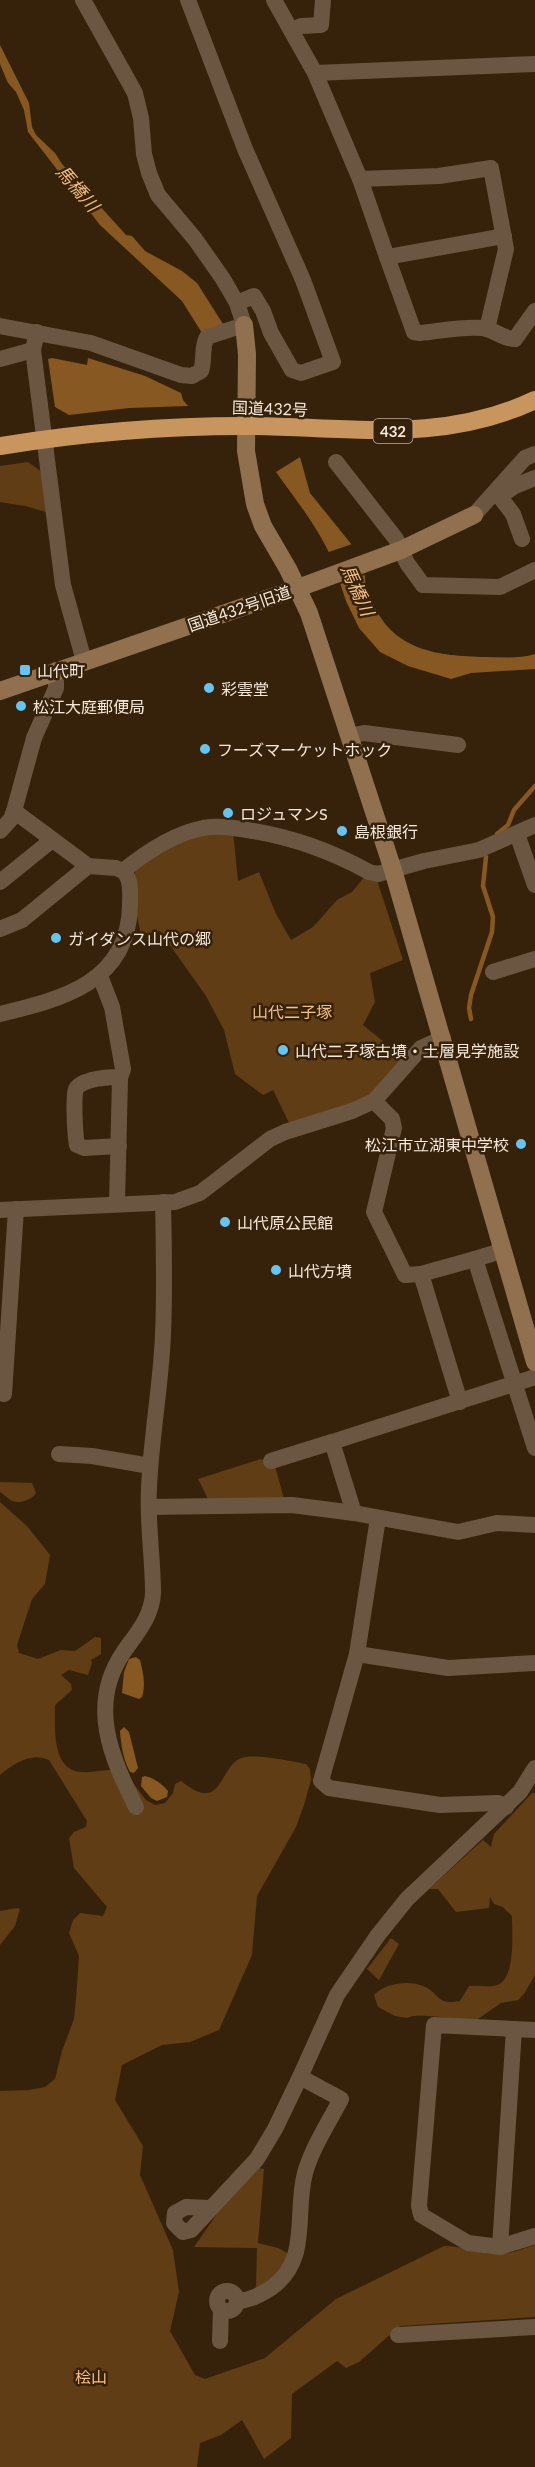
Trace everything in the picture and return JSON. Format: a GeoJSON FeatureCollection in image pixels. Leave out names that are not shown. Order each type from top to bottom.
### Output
{"type":"FeatureCollection","features":[{"type":"Feature","properties":{"kind":"highway","name":"国道432号"},"geometry":{"type":"LineString","coordinates":[[0,446],[43,439],[165,428],[246,426],[404,431],[443,428],[515,410],[535,400]]}},
{"type":"Feature","properties":{"kind":"street"},"geometry":{"type":"LineString","coordinates":[[83,0],[135,93],[141,118],[144,154],[158,195],[195,239],[237,303],[244,325],[247,354],[246,451],[255,504],[263,526],[298,588],[309,613],[393,870],[443,1038],[501,1251],[535,1362]]}},
{"type":"Feature","properties":{"kind":"street"},"geometry":{"type":"LineString","coordinates":[[188,0],[245,149],[303,280],[333,362],[301,373],[292,370],[254,296],[237,303]]}},
{"type":"Feature","properties":{"kind":"street"},"geometry":{"type":"LineString","coordinates":[[274,0],[315,74],[360,179],[414,332],[475,328],[487,329],[509,339],[515,339],[535,311]]}},
{"type":"Feature","properties":{"kind":"street"},"geometry":{"type":"LineString","coordinates":[[292,30],[301,26],[321,25],[322,0]]}},
{"type":"Feature","properties":{"kind":"street"},"geometry":{"type":"LineString","coordinates":[[315,74],[535,64]]}},
{"type":"Feature","properties":{"kind":"street"},"geometry":{"type":"LineString","coordinates":[[360,179],[439,176],[491,168],[506,249],[487,329]]}},
{"type":"Feature","properties":{"kind":"street"},"geometry":{"type":"LineString","coordinates":[[387,257],[504,236]]}},
{"type":"Feature","properties":{"kind":"street"},"geometry":{"type":"LineString","coordinates":[[0,326],[91,343],[181,375],[192,376],[201,371],[205,359],[204,343],[207,337],[244,325]]}},
{"type":"Feature","properties":{"kind":"street"},"geometry":{"type":"LineString","coordinates":[[37,332],[33,350],[63,585],[84,661]]}},
{"type":"Feature","properties":{"kind":"street"},"geometry":{"type":"LineString","coordinates":[[0,358],[33,350]]}},
{"type":"Feature","properties":{"kind":"street","name":"国道432号旧道"},"geometry":{"type":"LineString","coordinates":[[474,515],[525,458],[535,454]]}},
{"type":"Feature","properties":{"kind":"street"},"geometry":{"type":"LineString","coordinates":[[336,462],[396,539],[423,585],[500,587],[535,570]]}},
{"type":"Feature","properties":{"kind":"street","name":"国道432号旧道"},"geometry":{"type":"LineString","coordinates":[[0,691],[401,550],[474,515],[514,486],[535,478]]}},
{"type":"Feature","properties":{"kind":"street"},"geometry":{"type":"LineString","coordinates":[[500,497],[513,514],[522,539]]}},
{"type":"Feature","properties":{"kind":"street"},"geometry":{"type":"LineString","coordinates":[[0,831],[11,819],[14,811],[34,738],[56,688],[56,670]]}},
{"type":"Feature","properties":{"kind":"street"},"geometry":{"type":"LineString","coordinates":[[349,736],[364,733],[458,745]]}},
{"type":"Feature","properties":{"kind":"street"},"geometry":{"type":"LineString","coordinates":[[0,1014],[49,1000],[100,976],[125,939],[130,896],[129,878],[123,871],[88,866],[14,811]]}},
{"type":"Feature","properties":{"kind":"street"},"geometry":{"type":"LineString","coordinates":[[123,871],[166,841],[190,831],[223,826],[277,835],[318,847],[369,872],[378,874],[479,850],[535,825]]}},
{"type":"Feature","properties":{"kind":"street"},"geometry":{"type":"LineString","coordinates":[[517,834],[535,885]]}},
{"type":"Feature","properties":{"kind":"street"},"geometry":{"type":"LineString","coordinates":[[0,882],[52,840]]}},
{"type":"Feature","properties":{"kind":"street"},"geometry":{"type":"LineString","coordinates":[[0,929],[22,920],[88,866]]}},
{"type":"Feature","properties":{"kind":"street"},"geometry":{"type":"LineString","coordinates":[[493,972],[535,959]]}},
{"type":"Feature","properties":{"kind":"street"},"geometry":{"type":"LineString","coordinates":[[100,976],[116,1024],[123,1069],[120,1078],[117,1204]]}},
{"type":"Feature","properties":{"kind":"street"},"geometry":{"type":"LineString","coordinates":[[4,1394],[8,1209],[181,1201],[200,1193],[277,1136],[352,1111],[374,1101],[422,1048],[443,1038]]}},
{"type":"Feature","properties":{"kind":"street"},"geometry":{"type":"LineString","coordinates":[[119,1146],[84,1148],[77,1145],[75,1093],[81,1084],[105,1077],[120,1078]]}},
{"type":"Feature","properties":{"kind":"street"},"geometry":{"type":"LineString","coordinates":[[374,1101],[392,1119],[394,1128],[374,1212],[405,1275],[421,1274],[501,1251]]}},
{"type":"Feature","properties":{"kind":"street"},"geometry":{"type":"LineString","coordinates":[[136,1807],[115,1766],[107,1740],[105,1717],[107,1691],[118,1661],[149,1616],[153,1594],[149,1506],[150,1466],[163,1335],[163,1202]]}},
{"type":"Feature","properties":{"kind":"street"},"geometry":{"type":"LineString","coordinates":[[475,1259],[535,1448]]}},
{"type":"Feature","properties":{"kind":"street"},"geometry":{"type":"LineString","coordinates":[[421,1274],[460,1402]]}},
{"type":"Feature","properties":{"kind":"street"},"geometry":{"type":"LineString","coordinates":[[271,1461],[535,1377]]}},
{"type":"Feature","properties":{"kind":"street"},"geometry":{"type":"LineString","coordinates":[[332,1442],[354,1513]]}},
{"type":"Feature","properties":{"kind":"street"},"geometry":{"type":"LineString","coordinates":[[59,1454],[92,1456],[150,1466]]}},
{"type":"Feature","properties":{"kind":"street"},"geometry":{"type":"LineString","coordinates":[[149,1506],[266,1504],[354,1513],[458,1532],[497,1523],[535,1525]]}},
{"type":"Feature","properties":{"kind":"street"},"geometry":{"type":"LineString","coordinates":[[378,1518],[357,1654],[321,1781],[329,1788],[440,1805],[498,1803],[506,1807]]}},
{"type":"Feature","properties":{"kind":"street"},"geometry":{"type":"LineString","coordinates":[[357,1654],[448,1668],[535,1663]]}},
{"type":"Feature","properties":{"kind":"street"},"geometry":{"type":"LineString","coordinates":[[211,2208],[256,2159],[275,2129],[337,1995],[378,1935],[408,1899],[506,1807],[520,1792],[535,1768]]}},
{"type":"Feature","properties":{"kind":"street"},"geometry":{"type":"LineString","coordinates":[[535,2030],[434,2025],[419,2206],[422,2215],[468,2243],[500,2247],[535,2236]]}},
{"type":"Feature","properties":{"kind":"street"},"geometry":{"type":"LineString","coordinates":[[500,2247],[514,2029]]}},
{"type":"Feature","properties":{"kind":"street"},"geometry":{"type":"LineString","coordinates":[[220,2342],[221,2309],[217,2299],[223,2292],[233,2292],[238,2301],[255,2297],[282,2278],[294,2261],[298,2250],[300,2190],[306,2170],[341,2099],[300,2077]]}},
{"type":"Feature","properties":{"kind":"street"},"geometry":{"type":"LineString","coordinates":[[398,2335],[535,2327]]}},
{"type":"Feature","properties":{"kind":"green space"},"geometry":{"type":"Polygon","coordinates":[[[28,462],[42,472],[46,512],[0,502],[0,466],[28,462]]]}},
{"type":"Feature","properties":{"kind":"green space","name":"山代二子塚"},"geometry":{"type":"Polygon","coordinates":[[[204,831],[233,831],[238,881],[259,872],[276,914],[291,940],[313,927],[337,900],[352,892],[366,875],[376,877],[403,960],[370,973],[375,1002],[363,1025],[405,1059],[370,1100],[291,1127],[273,1090],[263,1095],[235,1074],[224,1030],[206,996],[160,931],[141,934],[134,893],[136,868],[173,844],[204,831]]]}},
{"type":"Feature","properties":{"kind":"green space"},"geometry":{"type":"Polygon","coordinates":[[[261,1459],[275,1466],[284,1499],[208,1499],[198,1479],[261,1459]]]}},
{"type":"Feature","properties":{"kind":"green space"},"geometry":{"type":"Polygon","coordinates":[[[0,1482],[32,1483],[36,1493],[26,1501],[12,1501],[0,1492],[0,1482]]]}},
{"type":"Feature","properties":{"kind":"green space","name":"桧山"},"geometry":{"type":"Polygon","coordinates":[[[0,1502],[27,1526],[50,1555],[45,1584],[32,1599],[17,1645],[19,1653],[38,1659],[61,1650],[75,1651],[95,1637],[101,1638],[101,1654],[91,1660],[88,1675],[69,1670],[61,1675],[71,1684],[72,1690],[55,1705],[55,1735],[64,1764],[81,1772],[123,1770],[146,1800],[155,1805],[165,1803],[173,1793],[175,1784],[181,1781],[195,1790],[205,1793],[212,1791],[234,1763],[241,1758],[263,1757],[291,1761],[306,1764],[310,1769],[311,1780],[296,1827],[257,1896],[252,1955],[219,2030],[190,2042],[162,2045],[122,2065],[115,2100],[143,2146],[140,2175],[173,2250],[179,2292],[170,2331],[195,2375],[205,2379],[265,2358],[336,2299],[444,2246],[502,2254],[535,2245],[535,2317],[400,2326],[359,2362],[346,2368],[337,2361],[292,2394],[291,2438],[264,2459],[242,2420],[221,2435],[200,2443],[197,2467],[0,2467],[0,2091],[45,2087],[55,2079],[74,2019],[76,1999],[79,1956],[69,1933],[73,1920],[80,1913],[103,1916],[107,1907],[74,1868],[69,1838],[74,1832],[86,1827],[87,1821],[49,1760],[36,1757],[23,1760],[0,1775],[0,1502]]]}},
{"type":"Feature","properties":{"kind":"green space"},"geometry":{"type":"Polygon","coordinates":[[[532,1793],[535,1793],[535,1975],[524,1994],[518,2000],[501,2003],[475,2021],[429,2016],[407,2018],[395,2016],[378,2007],[374,1995],[391,1985],[417,1984],[442,2000],[452,2002],[460,2001],[469,1986],[494,1986],[503,1981],[512,1955],[512,1916],[503,1907],[494,1904],[490,1897],[489,1908],[456,1912],[438,1889],[429,1889],[483,1840],[491,1847],[494,1834],[532,1793]]]}},
{"type":"Feature","properties":{"kind":"green space"},"geometry":{"type":"Polygon","coordinates":[[[20,1909],[15,1926],[0,1945],[0,1911],[20,1909]]]}},
{"type":"Feature","properties":{"kind":"green space"},"geometry":{"type":"Polygon","coordinates":[[[391,1938],[399,1944],[379,1980],[367,1969],[391,1938]]]}},
{"type":"Feature","properties":{"kind":"green space"},"geometry":{"type":"Polygon","coordinates":[[[258,2168],[264,2169],[258,2243],[278,2248],[289,2254],[272,2280],[256,2288],[257,2248],[194,2247],[219,2211],[258,2168]]]}},
{"type":"Feature","properties":{"kind":"water","name":"馬橋川"},"geometry":{"type":"Polygon","coordinates":[[[0,45],[29,103],[32,127],[36,135],[55,153],[62,164],[126,235],[132,236],[145,251],[182,271],[197,283],[223,324],[202,333],[182,301],[100,225],[28,132],[24,110],[0,64],[0,45]]]}},
{"type":"Feature","properties":{"kind":"water"},"geometry":{"type":"Polygon","coordinates":[[[88,358],[145,376],[181,393],[188,406],[129,408],[69,415],[55,407],[48,359],[87,365],[88,358]]]}},
{"type":"Feature","properties":{"kind":"water"},"geometry":{"type":"Polygon","coordinates":[[[300,457],[310,493],[352,545],[334,564],[315,527],[276,472],[300,457]]]}},
{"type":"Feature","properties":{"kind":"water","name":"馬橋川"},"geometry":{"type":"Polygon","coordinates":[[[334,565],[365,573],[367,588],[382,619],[392,632],[405,641],[419,648],[451,655],[523,657],[535,654],[535,669],[471,673],[451,679],[408,666],[380,652],[359,628],[346,601],[334,565]]]}},
{"type":"Feature","properties":{"kind":"water"},"geometry":{"type":"Polygon","coordinates":[[[136,1657],[140,1660],[144,1678],[142,1697],[139,1699],[122,1693],[124,1672],[129,1659],[136,1657]]]}},
{"type":"Feature","properties":{"kind":"water"},"geometry":{"type":"Polygon","coordinates":[[[124,1727],[129,1732],[138,1768],[134,1773],[130,1772],[123,1751],[120,1731],[124,1727]]]}},
{"type":"Feature","properties":{"kind":"water"},"geometry":{"type":"Polygon","coordinates":[[[145,1776],[163,1786],[168,1791],[167,1797],[157,1801],[151,1798],[141,1786],[142,1777],[145,1776]]]}},
{"type":"Feature","properties":{"kind":"pier"},"geometry":{"type":"Polygon","coordinates":[[[355,543],[367,574],[338,585],[326,553],[355,543]]]}},
{"type":"Feature","properties":{"kind":"waterway"},"geometry":{"type":"LineString","coordinates":[[497,834],[508,825],[514,810],[535,786]]}},
{"type":"Feature","properties":{"kind":"waterway"},"geometry":{"type":"LineString","coordinates":[[471,1019],[469,1008],[471,995],[492,932],[493,917],[483,886],[486,857]]}},
{"type":"Feature","properties":{"kind":"place","name":"山代町"},"geometry":{"type":"Point","coordinates":[25,670]}},
{"type":"Feature","properties":{"kind":"place","name":"彩雲堂"},"geometry":{"type":"Point","coordinates":[209,688]}},
{"type":"Feature","properties":{"kind":"place","name":"松江大庭郵便局"},"geometry":{"type":"Point","coordinates":[21,706]}},
{"type":"Feature","properties":{"kind":"place","name":"フーズマーケットホック"},"geometry":{"type":"Point","coordinates":[205,749]}},
{"type":"Feature","properties":{"kind":"place","name":"ロジュマンS"},"geometry":{"type":"Point","coordinates":[228,813]}},
{"type":"Feature","properties":{"kind":"place","name":"島根銀行"},"geometry":{"type":"Point","coordinates":[342,831]}},
{"type":"Feature","properties":{"kind":"place","name":"ガイダンス山代の郷"},"geometry":{"type":"Point","coordinates":[56,938]}},
{"type":"Feature","properties":{"kind":"place","name":"山代二子塚古墳・土層見学施設"},"geometry":{"type":"Point","coordinates":[283,1050]}},
{"type":"Feature","properties":{"kind":"place","name":"松江市立湖東中学校"},"geometry":{"type":"Point","coordinates":[521,1144]}},
{"type":"Feature","properties":{"kind":"place","name":"山代原公民館"},"geometry":{"type":"Point","coordinates":[225,1222]}},
{"type":"Feature","properties":{"kind":"place","name":"山代方墳"},"geometry":{"type":"Point","coordinates":[276,1270]}}]}
